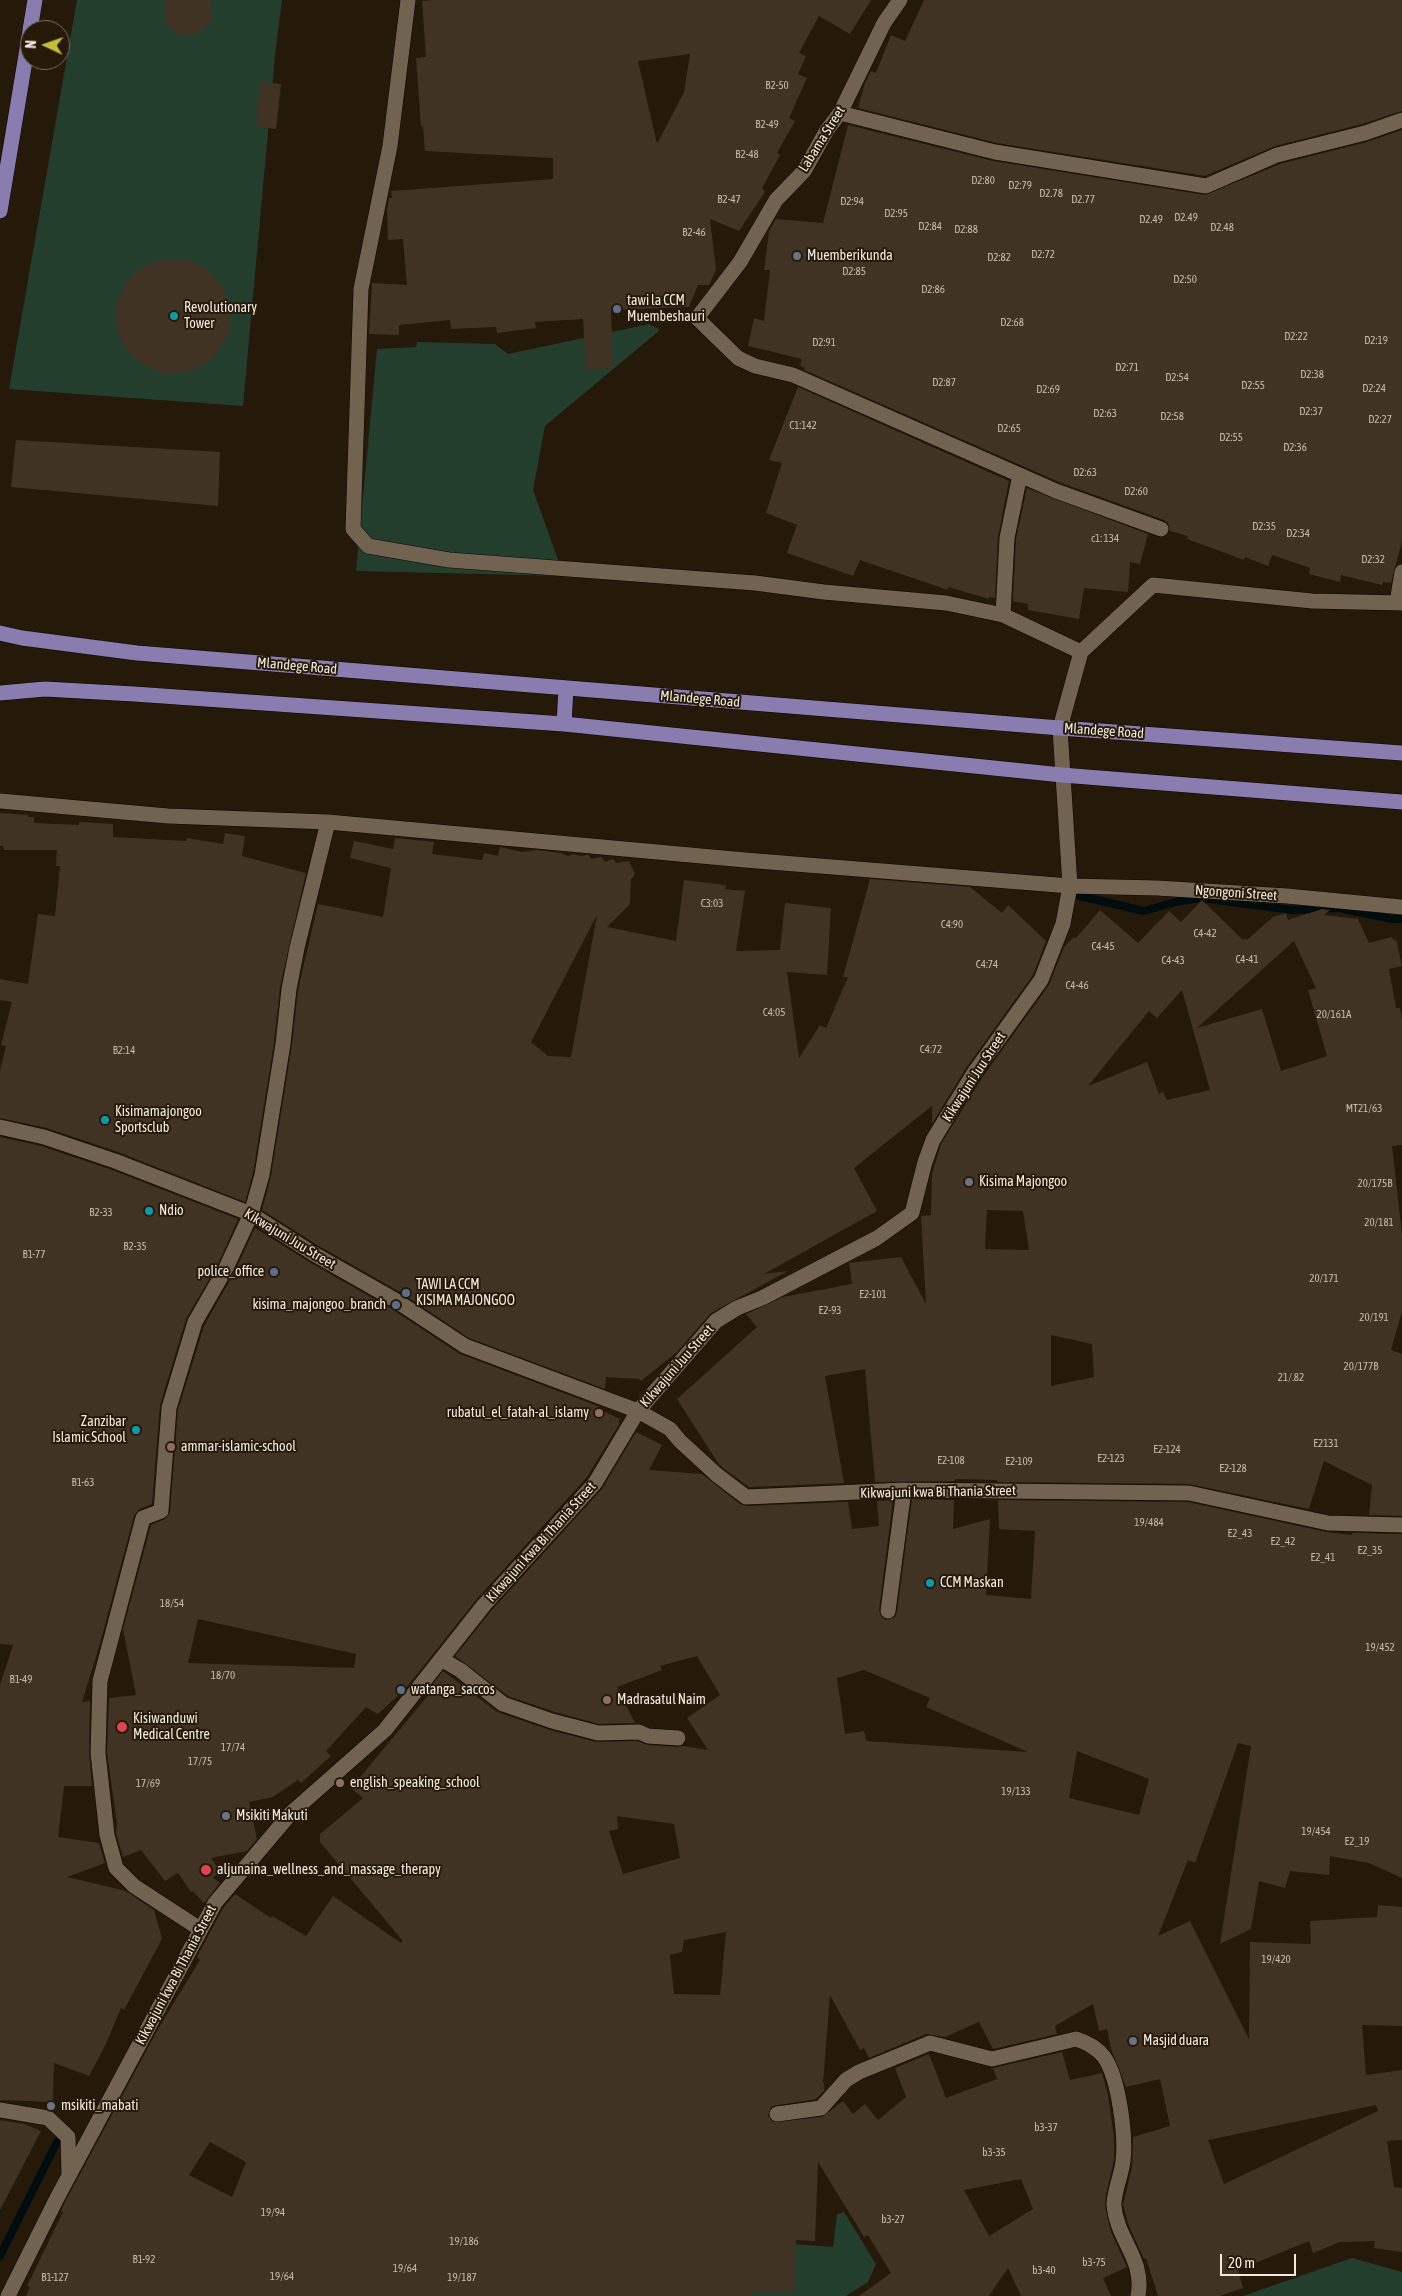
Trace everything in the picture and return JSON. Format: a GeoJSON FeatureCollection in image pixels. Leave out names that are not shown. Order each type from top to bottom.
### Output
{"type":"FeatureCollection","features":[{"type":"Feature","properties":{"kind":"main road"},"geometry":{"type":"LineString","coordinates":[[32,20],[35,0]]}},
{"type":"Feature","properties":{"kind":"main road"},"geometry":{"type":"LineString","coordinates":[[0,210],[23,70]]}},
{"type":"Feature","properties":{"kind":"main road","name":"Mlandege Road"},"geometry":{"type":"LineString","coordinates":[[0,632],[22,638],[137,652],[1060,728],[1402,753]]}},
{"type":"Feature","properties":{"kind":"main road"},"geometry":{"type":"LineString","coordinates":[[564,724],[566,688]]}},
{"type":"Feature","properties":{"kind":"main road"},"geometry":{"type":"LineString","coordinates":[[0,693],[45,689],[114,692],[564,724],[1062,775],[1402,802]]}},
{"type":"Feature","properties":{"kind":"street"},"geometry":{"type":"LineString","coordinates":[[408,0],[390,146],[361,289],[353,529],[368,546],[449,560],[755,583],[824,592],[946,603],[1003,615],[1081,652],[1153,585],[1312,601],[1399,603],[1402,572]]}},
{"type":"Feature","properties":{"kind":"street","name":"Labama Street"},"geometry":{"type":"LineString","coordinates":[[900,0],[884,23],[840,113],[827,130],[804,171],[776,200],[740,262],[697,318],[738,358],[756,366],[793,375],[1020,475]]}},
{"type":"Feature","properties":{"kind":"street"},"geometry":{"type":"LineString","coordinates":[[840,113],[995,152],[1206,186],[1277,154],[1365,133],[1402,120]]}},
{"type":"Feature","properties":{"kind":"street"},"geometry":{"type":"LineString","coordinates":[[1003,615],[1007,538],[1020,475],[1056,491],[1161,529]]}},
{"type":"Feature","properties":{"kind":"street","name":"Kikwajuni Juu Street"},"geometry":{"type":"LineString","coordinates":[[0,1127],[44,1137],[115,1161],[251,1214],[314,1254],[395,1300],[465,1346],[638,1411],[716,1321],[737,1308],[762,1298],[877,1238],[912,1213],[925,1162],[933,1140],[974,1074],[1041,980],[1063,924],[1070,886],[1060,728],[1081,652]]}},
{"type":"Feature","properties":{"kind":"street","name":"Ngongoni Street"},"geometry":{"type":"LineString","coordinates":[[0,802],[168,816],[328,822],[745,860],[1070,886],[1168,889],[1402,907]]}},
{"type":"Feature","properties":{"kind":"street"},"geometry":{"type":"LineString","coordinates":[[200,1929],[134,1886],[116,1868],[107,1835],[107,1818],[100,1776],[100,1681],[143,1518],[161,1511],[169,1408],[195,1322],[226,1268],[251,1214],[262,1175],[297,948],[328,822]]}},
{"type":"Feature","properties":{"kind":"street","name":"Kikwajuni kwa Bi Thania Street"},"geometry":{"type":"LineString","coordinates":[[8,2296],[69,2175],[215,1903],[291,1813],[385,1730],[484,1605],[595,1482],[638,1411],[670,1429],[680,1442],[731,1487],[746,1497],[904,1490],[1190,1493],[1328,1523],[1402,1524]]}},
{"type":"Feature","properties":{"kind":"street"},"geometry":{"type":"LineString","coordinates":[[888,1611],[904,1490]]}},
{"type":"Feature","properties":{"kind":"street"},"geometry":{"type":"LineString","coordinates":[[441,1659],[460,1670],[503,1704],[552,1721],[598,1733],[639,1732],[648,1736],[678,1738]]}},
{"type":"Feature","properties":{"kind":"street"},"geometry":{"type":"LineString","coordinates":[[777,2114],[821,2108],[846,2080],[859,2072],[930,2043],[992,2058],[1076,2039],[1086,2042],[1104,2058],[1113,2075],[1125,2137],[1123,2162],[1114,2204],[1117,2223],[1135,2257],[1141,2282],[1138,2296]]}},
{"type":"Feature","properties":{"kind":"street"},"geometry":{"type":"LineString","coordinates":[[0,2110],[48,2118],[68,2137],[69,2175]]}},
{"type":"Feature","properties":{"kind":"green space"},"geometry":{"type":"Polygon","coordinates":[[[77,0],[282,0],[275,55],[243,406],[9,389],[65,70],[70,70],[70,40],[77,0]]]}},
{"type":"Feature","properties":{"kind":"green space"},"geometry":{"type":"Polygon","coordinates":[[[649,324],[660,330],[545,426],[533,490],[564,576],[356,571],[377,349],[416,347],[417,342],[495,344],[508,354],[649,324]]]}},
{"type":"Feature","properties":{"kind":"green space"},"geometry":{"type":"Polygon","coordinates":[[[844,2212],[876,2264],[868,2282],[846,2296],[713,2296],[765,2242],[833,2247],[837,2214],[844,2212]]]}},
{"type":"Feature","properties":{"kind":"green space"},"geometry":{"type":"Polygon","coordinates":[[[1352,2258],[1402,2272],[1402,2296],[1243,2296],[1352,2258]]]}},
{"type":"Feature","properties":{"kind":"building"},"geometry":{"type":"Polygon","coordinates":[[[165,0],[210,0],[211,21],[198,34],[179,35],[165,23],[165,0]]]}},
{"type":"Feature","properties":{"kind":"building"},"geometry":{"type":"Polygon","coordinates":[[[871,0],[850,34],[819,16],[799,53],[806,56],[798,74],[807,78],[789,118],[795,121],[777,153],[780,155],[762,188],[765,192],[739,231],[710,219],[716,270],[709,285],[698,285],[689,307],[611,310],[613,368],[586,370],[583,319],[535,322],[536,328],[497,333],[496,327],[451,329],[450,320],[399,325],[399,335],[369,334],[372,283],[407,285],[403,239],[388,240],[387,210],[389,198],[392,198],[391,191],[553,179],[553,158],[425,151],[423,126],[421,126],[416,58],[426,57],[422,1],[871,0]],[[690,54],[638,61],[657,144],[684,92],[690,54]]]}},
{"type":"Feature","properties":{"kind":"building"},"geometry":{"type":"Polygon","coordinates":[[[924,0],[1402,0],[1402,111],[1362,124],[1275,146],[1205,176],[997,143],[858,108],[865,83],[871,71],[876,73],[891,35],[905,41],[924,0]]]}},
{"type":"Feature","properties":{"kind":"building"},"geometry":{"type":"Polygon","coordinates":[[[260,82],[281,84],[276,129],[256,127],[260,82]]]}},
{"type":"Feature","properties":{"kind":"building"},"geometry":{"type":"Polygon","coordinates":[[[848,125],[993,161],[1205,195],[1280,164],[1367,142],[1402,130],[1402,541],[1391,583],[1383,582],[1382,585],[1341,575],[1340,582],[1309,574],[1310,568],[1272,555],[1268,566],[1245,557],[1244,560],[1187,539],[1188,536],[1170,531],[1168,523],[1164,520],[1059,482],[804,370],[805,368],[800,366],[802,359],[748,346],[754,318],[764,321],[770,270],[764,270],[769,231],[776,219],[823,223],[848,125]]]}},
{"type":"Feature","properties":{"kind":"building","name":"Revolutionary Tower"},"geometry":{"type":"Polygon","coordinates":[[[173,259],[195,263],[213,276],[226,294],[230,316],[226,338],[213,356],[195,369],[173,373],[151,369],[133,356],[120,338],[116,316],[120,294],[133,276],[151,263],[173,259]]]}},
{"type":"Feature","properties":{"kind":"building"},"geometry":{"type":"Polygon","coordinates":[[[798,387],[1009,481],[998,537],[995,598],[989,597],[989,599],[948,587],[948,590],[860,560],[853,576],[787,553],[797,525],[766,513],[782,463],[769,460],[798,387]]]}},
{"type":"Feature","properties":{"kind":"building"},"geometry":{"type":"Polygon","coordinates":[[[16,440],[220,452],[218,506],[11,487],[16,440]]]}},
{"type":"Feature","properties":{"kind":"building"},"geometry":{"type":"Polygon","coordinates":[[[1027,488],[1148,534],[1140,564],[1130,562],[1128,592],[1084,588],[1079,619],[1028,610],[1028,604],[1013,601],[1016,539],[1027,488]]]}},
{"type":"Feature","properties":{"kind":"building"},"geometry":{"type":"Polygon","coordinates":[[[0,813],[28,815],[28,817],[34,817],[34,823],[79,825],[79,822],[113,824],[113,837],[186,841],[187,838],[223,844],[225,833],[245,836],[242,856],[306,873],[280,987],[274,1043],[253,1173],[245,1202],[118,1152],[47,1128],[0,1118],[0,1071],[6,1046],[1,1045],[12,1002],[0,1000],[0,979],[28,984],[38,914],[55,916],[60,866],[56,866],[57,850],[4,850],[3,846],[0,846],[0,813]]]}},
{"type":"Feature","properties":{"kind":"building"},"geometry":{"type":"Polygon","coordinates":[[[395,838],[434,842],[432,854],[482,860],[484,853],[498,856],[500,847],[522,852],[537,850],[561,853],[568,856],[573,854],[580,856],[588,855],[592,859],[601,857],[605,862],[613,859],[616,863],[629,861],[635,874],[631,880],[630,904],[607,927],[676,941],[684,880],[726,885],[725,889],[745,891],[736,951],[780,950],[785,903],[831,908],[827,975],[787,972],[799,1058],[820,1025],[826,1028],[848,977],[843,977],[870,879],[970,887],[1002,913],[1008,905],[1046,941],[1033,975],[966,1068],[932,1124],[932,1106],[854,1168],[877,1211],[764,1274],[788,1271],[711,1313],[677,1352],[641,1381],[639,1379],[606,1377],[605,1389],[469,1338],[400,1292],[319,1246],[262,1210],[271,1176],[292,1045],[298,990],[318,904],[383,917],[391,868],[350,858],[354,841],[393,849],[395,838]],[[597,915],[531,1042],[548,1056],[571,1057],[597,915]]]}},
{"type":"Feature","properties":{"kind":"building"},"geometry":{"type":"Polygon","coordinates":[[[1202,900],[1243,940],[1245,938],[1247,940],[1273,917],[1286,913],[1288,920],[1322,909],[1330,910],[1324,915],[1358,919],[1369,943],[1392,937],[1393,940],[1396,939],[1402,966],[1389,969],[1396,1008],[1400,1008],[1402,1019],[1402,1145],[1392,1146],[1402,1234],[1402,1311],[1391,1350],[1402,1354],[1402,1516],[1369,1515],[1372,1485],[1324,1461],[1309,1509],[1189,1484],[997,1482],[997,1480],[955,1479],[955,1481],[875,1482],[865,1369],[825,1376],[844,1483],[749,1487],[723,1468],[677,1399],[757,1327],[746,1314],[783,1297],[852,1284],[849,1263],[901,1257],[926,1304],[921,1216],[931,1215],[932,1174],[941,1144],[982,1078],[1049,985],[1064,947],[1074,937],[1076,938],[1100,910],[1138,943],[1169,911],[1181,922],[1202,900]],[[1294,941],[1197,1028],[1262,1009],[1281,1071],[1327,1056],[1308,990],[1316,988],[1294,941]],[[1182,990],[1157,1018],[1149,1011],[1088,1086],[1147,1062],[1159,1094],[1163,1092],[1167,1100],[1210,1090],[1182,990]],[[987,1210],[985,1249],[1029,1250],[1023,1211],[987,1210]],[[1051,1335],[1051,1386],[1094,1377],[1092,1344],[1051,1335]]]}},
{"type":"Feature","properties":{"kind":"building"},"geometry":{"type":"Polygon","coordinates":[[[0,1137],[41,1146],[112,1170],[238,1219],[218,1264],[186,1319],[160,1405],[152,1504],[139,1509],[134,1516],[99,1647],[82,1702],[90,1701],[89,1753],[92,1786],[64,1786],[58,1837],[99,1843],[105,1863],[67,1877],[126,1891],[154,1910],[162,1939],[124,2010],[121,2008],[105,2046],[89,2076],[54,2063],[53,2102],[0,2100],[0,1685],[13,1645],[0,1644],[0,1137]]]}},
{"type":"Feature","properties":{"kind":"building"},"geometry":{"type":"Polygon","coordinates":[[[255,1228],[309,1262],[390,1308],[460,1354],[603,1408],[603,1411],[620,1419],[618,1422],[620,1423],[587,1477],[477,1599],[406,1688],[378,1714],[366,1707],[326,1751],[331,1756],[301,1783],[298,1780],[273,1797],[249,1802],[257,1839],[247,1851],[211,1858],[220,1871],[213,1878],[220,1883],[204,1903],[193,1891],[191,1892],[178,1873],[165,1881],[141,1850],[123,1857],[116,1833],[117,1823],[107,1753],[109,1698],[136,1695],[123,1629],[151,1525],[165,1519],[170,1512],[178,1410],[204,1326],[234,1273],[255,1228]],[[198,1619],[188,1663],[354,1668],[356,1654],[198,1619]]]}},
{"type":"Feature","properties":{"kind":"building"},"geometry":{"type":"Polygon","coordinates":[[[636,1432],[662,1445],[649,1470],[702,1474],[740,1504],[746,1506],[848,1502],[852,1529],[879,1526],[877,1501],[893,1500],[879,1610],[882,1618],[887,1620],[895,1617],[897,1612],[912,1499],[954,1500],[953,1529],[990,1519],[986,1595],[1031,1599],[1035,1531],[999,1529],[998,1500],[1188,1502],[1326,1532],[1352,1535],[1352,1533],[1402,1534],[1402,1878],[1369,1863],[1330,1856],[1329,1875],[1290,1871],[1285,1888],[1259,1881],[1251,1929],[1220,1944],[1251,1746],[1238,1743],[1195,1863],[1188,1860],[1158,1936],[1190,1921],[1249,2039],[1250,1942],[1311,1944],[1310,1921],[1377,1917],[1378,1905],[1402,1907],[1402,2026],[1362,2025],[1366,2075],[1402,2070],[1402,2140],[1387,2141],[1394,2187],[1402,2188],[1402,2252],[1374,2248],[1375,2241],[1340,2242],[1313,2253],[1309,2241],[1238,2270],[1243,2288],[1220,2296],[1158,2296],[1146,2258],[1144,2259],[1129,2226],[1123,2205],[1132,2167],[1133,2137],[1170,2126],[1160,2079],[1126,2087],[1112,2052],[1107,2029],[1099,2031],[1093,2004],[1055,2026],[1057,2034],[993,2049],[979,2022],[945,2037],[926,2034],[869,2058],[864,2048],[860,2050],[830,1995],[824,2091],[816,2099],[772,2106],[768,2115],[773,2122],[822,2117],[843,2101],[853,2114],[865,2104],[878,2120],[906,2097],[895,2068],[929,2054],[946,2098],[997,2079],[993,2068],[1062,2052],[1070,2080],[1102,2073],[1108,2095],[1114,2138],[1114,2160],[1105,2207],[1111,2232],[1127,2267],[1103,2278],[1111,2296],[1021,2296],[1008,2268],[989,2296],[859,2296],[891,2273],[868,2235],[864,2237],[818,2162],[815,2241],[796,2240],[796,2292],[751,2292],[751,2296],[26,2296],[30,2287],[27,2286],[63,2212],[61,2211],[65,2202],[158,2029],[200,1960],[197,1957],[223,1908],[235,1894],[271,1918],[272,1916],[306,1936],[333,1896],[401,1943],[403,1941],[320,1842],[320,1834],[363,1798],[351,1788],[431,1692],[428,1690],[443,1671],[497,1712],[550,1730],[596,1742],[637,1741],[647,1745],[683,1746],[708,1750],[687,1718],[720,1695],[697,1656],[660,1666],[662,1670],[617,1687],[635,1723],[599,1724],[508,1696],[455,1656],[491,1611],[602,1489],[636,1432]],[[864,1670],[837,1678],[845,1734],[864,1731],[866,1741],[1028,1752],[926,1707],[930,1698],[864,1670]],[[1077,1751],[1069,1798],[1139,1815],[1149,1779],[1077,1751]],[[617,1816],[618,1829],[609,1831],[623,1874],[680,1858],[674,1824],[617,1816]],[[726,1932],[684,1940],[682,1952],[670,1955],[674,1994],[720,1995],[726,1932]],[[1376,2105],[1208,2140],[1224,2184],[1378,2111],[1376,2105]],[[210,2142],[189,2175],[232,2197],[246,2162],[210,2142]],[[1021,2179],[964,2190],[989,2236],[1033,2209],[1021,2179]]]}},
{"type":"Feature","properties":{"kind":"building"},"geometry":{"type":"Polygon","coordinates":[[[0,2120],[24,2124],[41,2131],[0,2210],[0,2120]]]}},
{"type":"Feature","properties":{"kind":"waterway"},"geometry":{"type":"LineString","coordinates":[[1080,896],[1144,911],[1175,902],[1201,898],[1292,910],[1339,908],[1392,919],[1402,919]]}},
{"type":"Feature","properties":{"kind":"waterway"},"geometry":{"type":"LineString","coordinates":[[0,2256],[57,2142]]}},
{"type":"Feature","properties":{"kind":"place","name":"Muemberikunda"},"geometry":{"type":"Point","coordinates":[797,256]}},
{"type":"Feature","properties":{"kind":"place","name":"tawi la CCM Muembeshauri"},"geometry":{"type":"Point","coordinates":[617,309]}},
{"type":"Feature","properties":{"kind":"place","name":"Revolutionary Tower"},"geometry":{"type":"Point","coordinates":[174,316]}},
{"type":"Feature","properties":{"kind":"place","name":"Kisimamajongoo Sportsclub"},"geometry":{"type":"Point","coordinates":[105,1120]}},
{"type":"Feature","properties":{"kind":"place","name":"Kisima Majongoo"},"geometry":{"type":"Point","coordinates":[969,1182]}},
{"type":"Feature","properties":{"kind":"place","name":"Ndio"},"geometry":{"type":"Point","coordinates":[149,1211]}},
{"type":"Feature","properties":{"kind":"place","name":"police_office"},"geometry":{"type":"Point","coordinates":[274,1272]}},
{"type":"Feature","properties":{"kind":"place","name":"TAWI LA CCM KISIMA MAJONGOO"},"geometry":{"type":"Point","coordinates":[406,1293]}},
{"type":"Feature","properties":{"kind":"place","name":"kisima_majongoo_branch"},"geometry":{"type":"Point","coordinates":[396,1305]}},
{"type":"Feature","properties":{"kind":"place","name":"rubatul_el_fatah-al_islamy"},"geometry":{"type":"Point","coordinates":[599,1413]}},
{"type":"Feature","properties":{"kind":"place","name":"Zanzibar Islamic School"},"geometry":{"type":"Point","coordinates":[136,1430]}},
{"type":"Feature","properties":{"kind":"place","name":"ammar-islamic-school"},"geometry":{"type":"Point","coordinates":[171,1447]}},
{"type":"Feature","properties":{"kind":"place","name":"CCM Maskan"},"geometry":{"type":"Point","coordinates":[930,1583]}},
{"type":"Feature","properties":{"kind":"place","name":"watanga_saccos"},"geometry":{"type":"Point","coordinates":[401,1690]}},
{"type":"Feature","properties":{"kind":"place","name":"Madrasatul Naim"},"geometry":{"type":"Point","coordinates":[607,1700]}},
{"type":"Feature","properties":{"kind":"place","name":"Kisiwanduwi Medical Centre"},"geometry":{"type":"Point","coordinates":[122,1727]}},
{"type":"Feature","properties":{"kind":"place","name":"english_speaking_school"},"geometry":{"type":"Point","coordinates":[340,1783]}},
{"type":"Feature","properties":{"kind":"place","name":"Msikiti Makuti"},"geometry":{"type":"Point","coordinates":[226,1816]}},
{"type":"Feature","properties":{"kind":"place","name":"aljunaina_wellness_and_massage_therapy"},"geometry":{"type":"Point","coordinates":[206,1870]}},
{"type":"Feature","properties":{"kind":"place","name":"Masjid duara"},"geometry":{"type":"Point","coordinates":[1133,2041]}},
{"type":"Feature","properties":{"kind":"place","name":"msikiti_mabati"},"geometry":{"type":"Point","coordinates":[51,2106]}}]}
